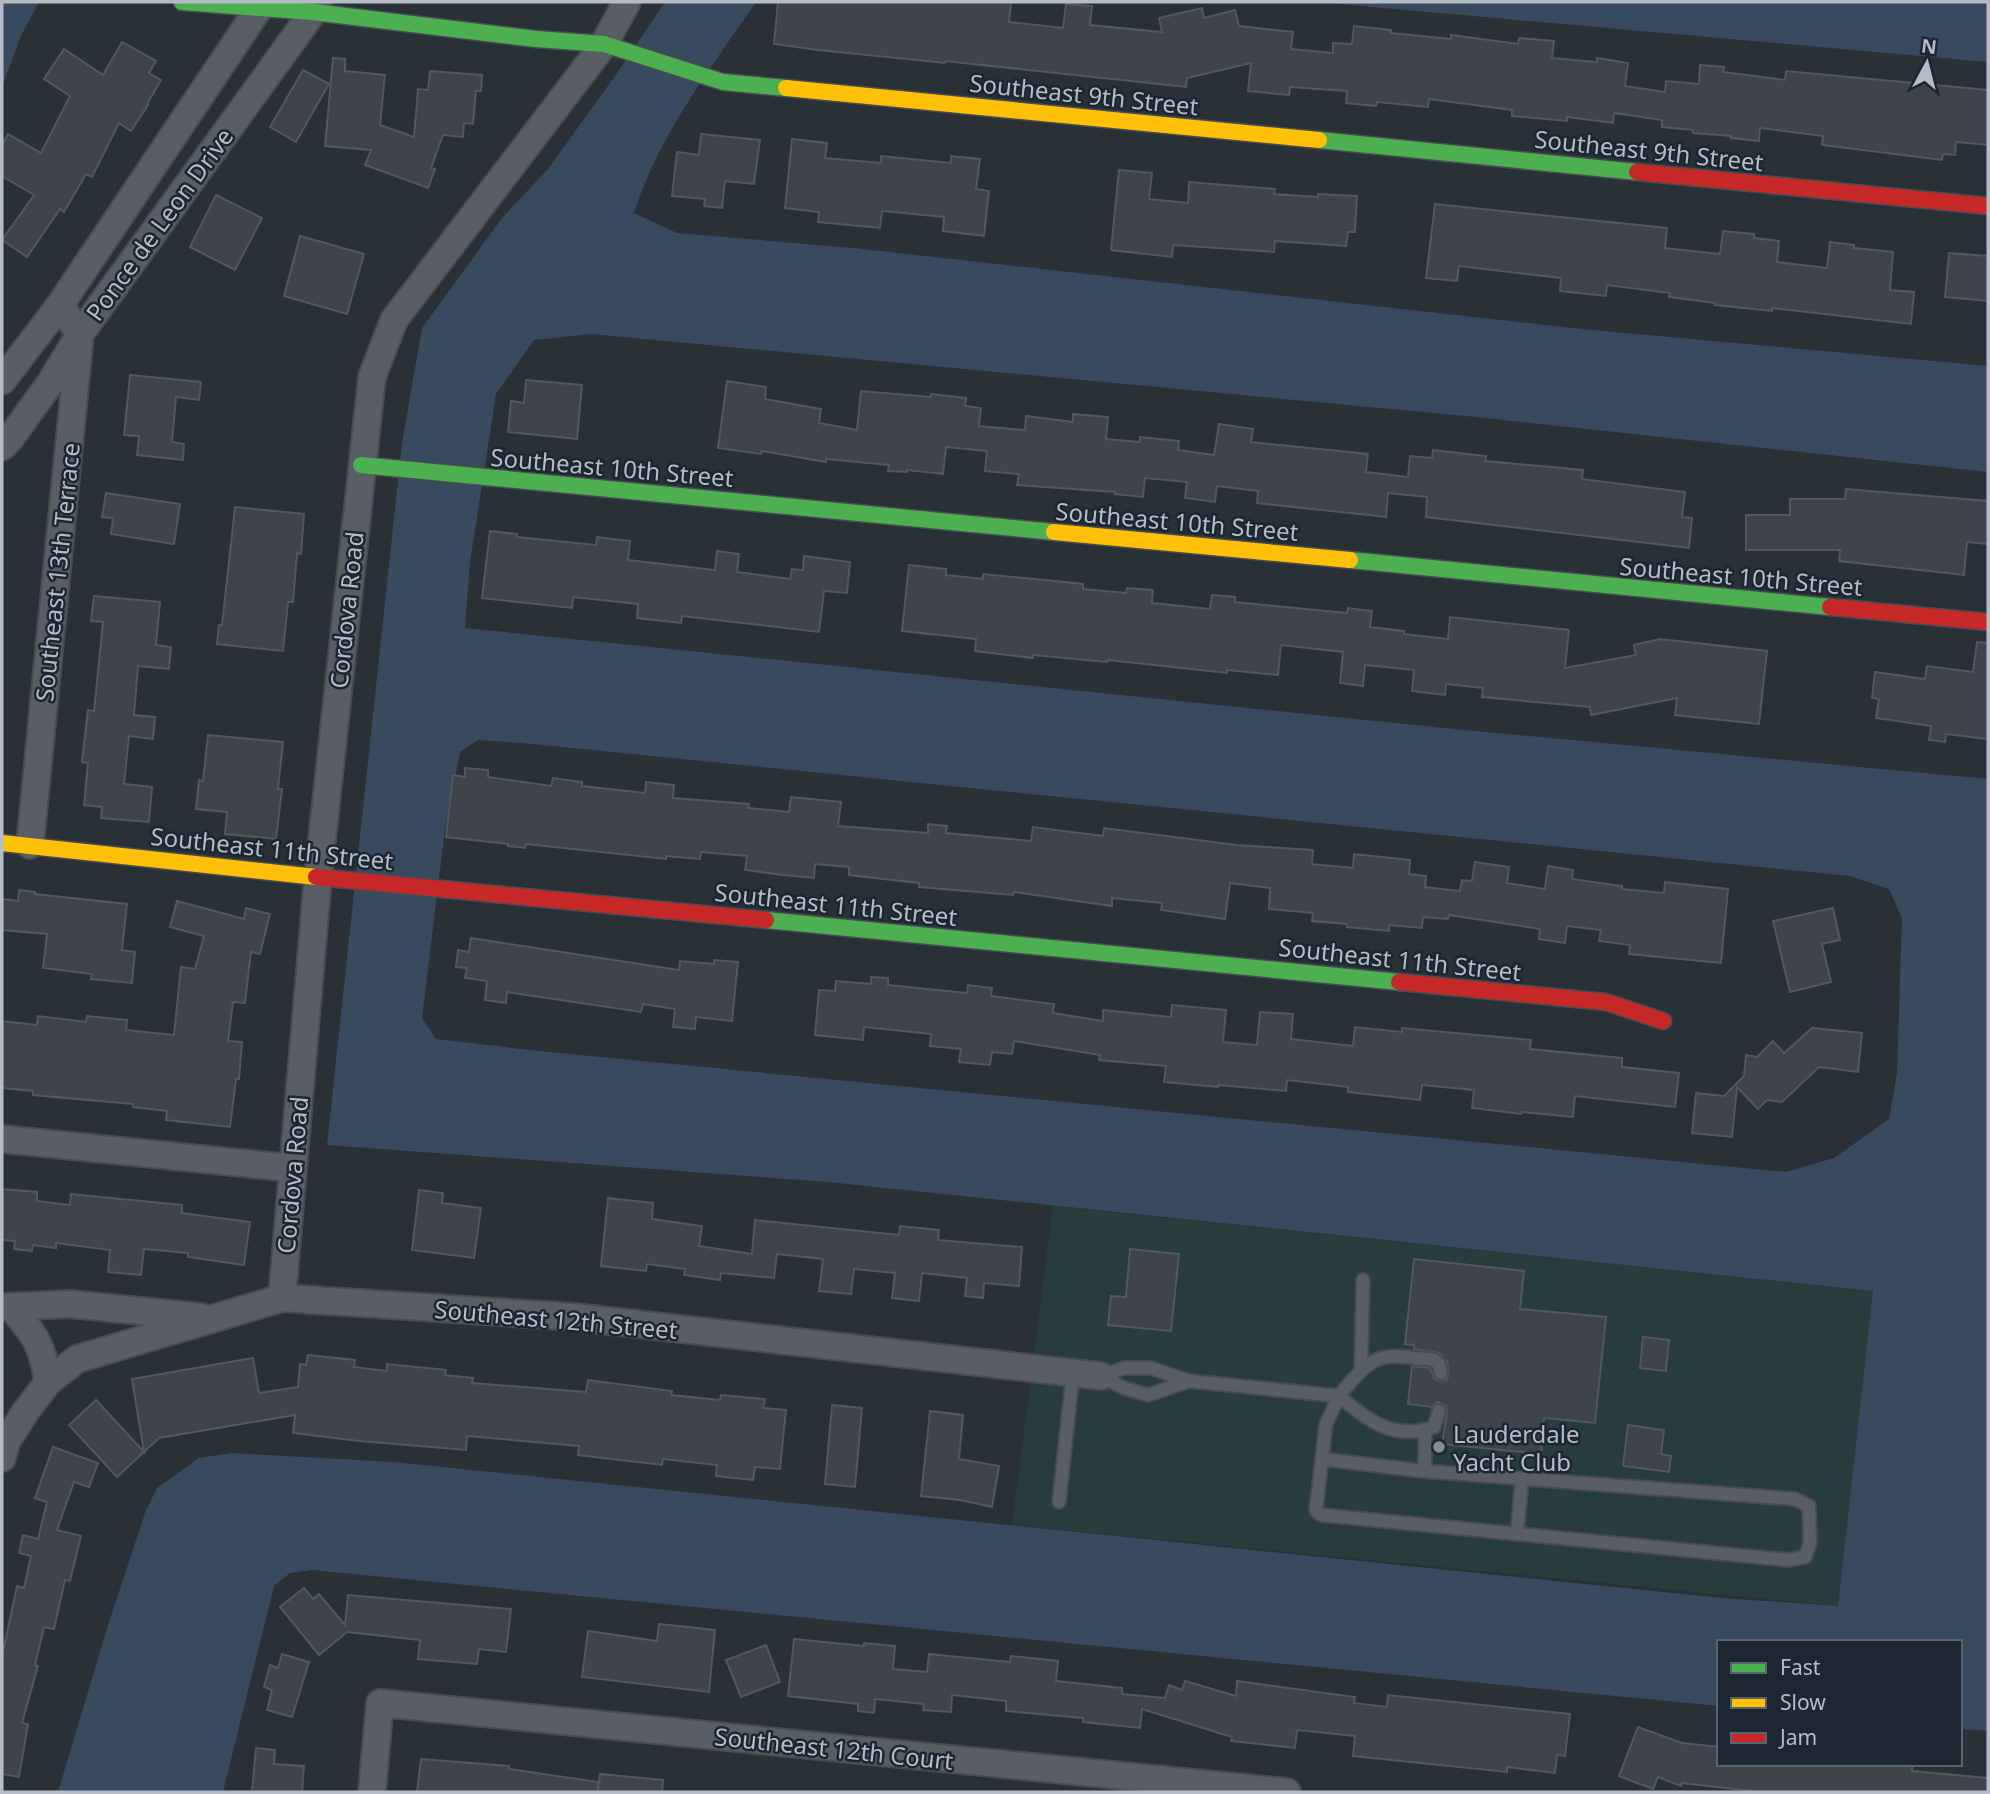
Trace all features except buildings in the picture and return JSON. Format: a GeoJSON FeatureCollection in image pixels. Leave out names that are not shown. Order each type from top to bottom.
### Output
{"type":"FeatureCollection","features":[{"type":"Feature","properties":{"kind":"street","name":"Southeast 9th Street"},"geometry":{"type":"LineString","coordinates":[[182,2],[315,7],[536,39],[604,44],[723,82],[1988,206]]}},
{"type":"Feature","properties":{"kind":"street","name":"Cordova Road"},"geometry":{"type":"LineString","coordinates":[[282,1298],[291,1168],[318,877],[374,467],[372,377],[394,320],[604,44],[626,2]]}},
{"type":"Feature","properties":{"kind":"street","name":"Ponce de Leon Drive"},"geometry":{"type":"LineString","coordinates":[[2,381],[61,305],[262,5]]}},
{"type":"Feature","properties":{"kind":"street","name":"Ponce de Leon Drive"},"geometry":{"type":"LineString","coordinates":[[2,447],[51,382],[80,334],[315,7]]}},
{"type":"Feature","properties":{"kind":"street"},"geometry":{"type":"LineString","coordinates":[[61,305],[80,334]]}},
{"type":"Feature","properties":{"kind":"street","name":"Southeast 13th Terrace"},"geometry":{"type":"LineString","coordinates":[[30,845],[80,334]]}},
{"type":"Feature","properties":{"kind":"street","name":"Southeast 10th Street"},"geometry":{"type":"LineString","coordinates":[[374,467],[1988,622]]}},
{"type":"Feature","properties":{"kind":"street","name":"Southeast 11th Street"},"geometry":{"type":"LineString","coordinates":[[2,843],[318,877],[1606,1002],[1663,1021]]}},
{"type":"Feature","properties":{"kind":"street"},"geometry":{"type":"LineString","coordinates":[[2,1139],[291,1168]]}},
{"type":"Feature","properties":{"kind":"street","name":"Southeast 12th Street"},"geometry":{"type":"LineString","coordinates":[[7,1308],[70,1304],[213,1318],[282,1298],[574,1317],[1101,1376]]}},
{"type":"Feature","properties":{"kind":"street","name":"Southeast 12th Street"},"geometry":{"type":"LineString","coordinates":[[7,1308],[36,1335],[45,1359],[48,1382]]}},
{"type":"Feature","properties":{"kind":"street"},"geometry":{"type":"LineString","coordinates":[[2,1458],[6,1442],[26,1411],[48,1382],[77,1359],[213,1318]]}},
{"type":"Feature","properties":{"kind":"street","name":"Southeast 12th Court"},"geometry":{"type":"LineString","coordinates":[[372,1792],[380,1703],[1287,1792]]}},
{"type":"Feature","properties":{"kind":"lane"},"geometry":{"type":"LineString","coordinates":[[1361,1369],[1363,1280]]}},
{"type":"Feature","properties":{"kind":"lane"},"geometry":{"type":"LineString","coordinates":[[1322,1459],[1425,1471],[1795,1499],[1809,1506],[1810,1543],[1804,1557],[1788,1560],[1517,1534],[1321,1515],[1315,1510],[1326,1424],[1339,1396],[1361,1369],[1380,1357],[1408,1357],[1434,1360],[1439,1364],[1441,1373]]}},
{"type":"Feature","properties":{"kind":"lane"},"geometry":{"type":"LineString","coordinates":[[1101,1376],[1124,1368],[1151,1368],[1189,1381],[1339,1396],[1364,1419],[1387,1430],[1419,1433],[1425,1431],[1434,1427],[1439,1411]]}},
{"type":"Feature","properties":{"kind":"lane"},"geometry":{"type":"LineString","coordinates":[[1059,1502],[1073,1373]]}},
{"type":"Feature","properties":{"kind":"lane"},"geometry":{"type":"LineString","coordinates":[[1101,1376],[1124,1388],[1148,1395],[1189,1381]]}},
{"type":"Feature","properties":{"kind":"lane"},"geometry":{"type":"LineString","coordinates":[[1425,1431],[1425,1471]]}},
{"type":"Feature","properties":{"kind":"lane"},"geometry":{"type":"LineString","coordinates":[[1517,1534],[1522,1479]]}},
{"type":"Feature","properties":{"kind":"green space","name":"Lauderdale Yacht Club"},"geometry":{"type":"Polygon","coordinates":[[[1053,1206],[1874,1291],[1838,1606],[1012,1525],[1053,1206]]]}},
{"type":"Feature","properties":{"kind":"water"},"geometry":{"type":"Polygon","coordinates":[[[2,2],[39,2],[21,36],[2,87],[2,2]]]}},
{"type":"Feature","properties":{"kind":"water"},"geometry":{"type":"Polygon","coordinates":[[[665,2],[756,2],[672,129],[657,156],[634,213],[677,233],[854,248],[1582,329],[1988,366],[1988,472],[1466,416],[591,334],[534,340],[496,394],[470,562],[465,628],[1464,730],[1988,779],[1988,1731],[1962,1729],[1962,1640],[1717,1640],[1717,1706],[312,1570],[290,1573],[274,1586],[223,1792],[58,1792],[109,1622],[145,1513],[157,1488],[199,1458],[232,1453],[394,1462],[1722,1598],[1838,1606],[1873,1291],[828,1182],[327,1145],[402,443],[422,328],[502,218],[548,169],[665,2]],[[478,740],[460,752],[445,829],[422,1018],[436,1039],[539,1051],[1786,1172],[1834,1158],[1889,1119],[1897,1073],[1902,918],[1889,889],[1850,876],[478,740]]]}},
{"type":"Feature","properties":{"kind":"water"},"geometry":{"type":"Polygon","coordinates":[[[1317,2],[1988,2],[1988,62],[1317,2]]]}},
{"type":"Feature","properties":{"kind":"traffic: fast"},"geometry":{"type":"LineString","coordinates":[[182,2],[313,12],[536,39],[604,44],[723,82],[786,88]]}},
{"type":"Feature","properties":{"kind":"traffic: fast"},"geometry":{"type":"LineString","coordinates":[[1319,140],[1637,172]]}},
{"type":"Feature","properties":{"kind":"traffic: fast"},"geometry":{"type":"LineString","coordinates":[[361,465],[1054,532]]}},
{"type":"Feature","properties":{"kind":"traffic: fast"},"geometry":{"type":"LineString","coordinates":[[1350,560],[1830,607]]}},
{"type":"Feature","properties":{"kind":"traffic: fast"},"geometry":{"type":"LineString","coordinates":[[766,920],[1399,982]]}},
{"type":"Feature","properties":{"kind":"traffic: slow"},"geometry":{"type":"LineString","coordinates":[[786,88],[1319,140]]}},
{"type":"Feature","properties":{"kind":"traffic: slow"},"geometry":{"type":"LineString","coordinates":[[1054,532],[1350,560]]}},
{"type":"Feature","properties":{"kind":"traffic: slow"},"geometry":{"type":"LineString","coordinates":[[2,843],[316,877]]}},
{"type":"Feature","properties":{"kind":"traffic: jam"},"geometry":{"type":"LineString","coordinates":[[1637,172],[1988,206]]}},
{"type":"Feature","properties":{"kind":"traffic: jam"},"geometry":{"type":"LineString","coordinates":[[1830,607],[1988,622]]}},
{"type":"Feature","properties":{"kind":"traffic: jam"},"geometry":{"type":"LineString","coordinates":[[316,877],[766,920]]}},
{"type":"Feature","properties":{"kind":"traffic: jam"},"geometry":{"type":"LineString","coordinates":[[1399,982],[1606,1002],[1663,1021]]}},
{"type":"Feature","properties":{"kind":"place","name":"Lauderdale Yacht Club"},"geometry":{"type":"Point","coordinates":[1439,1447]}}]}
